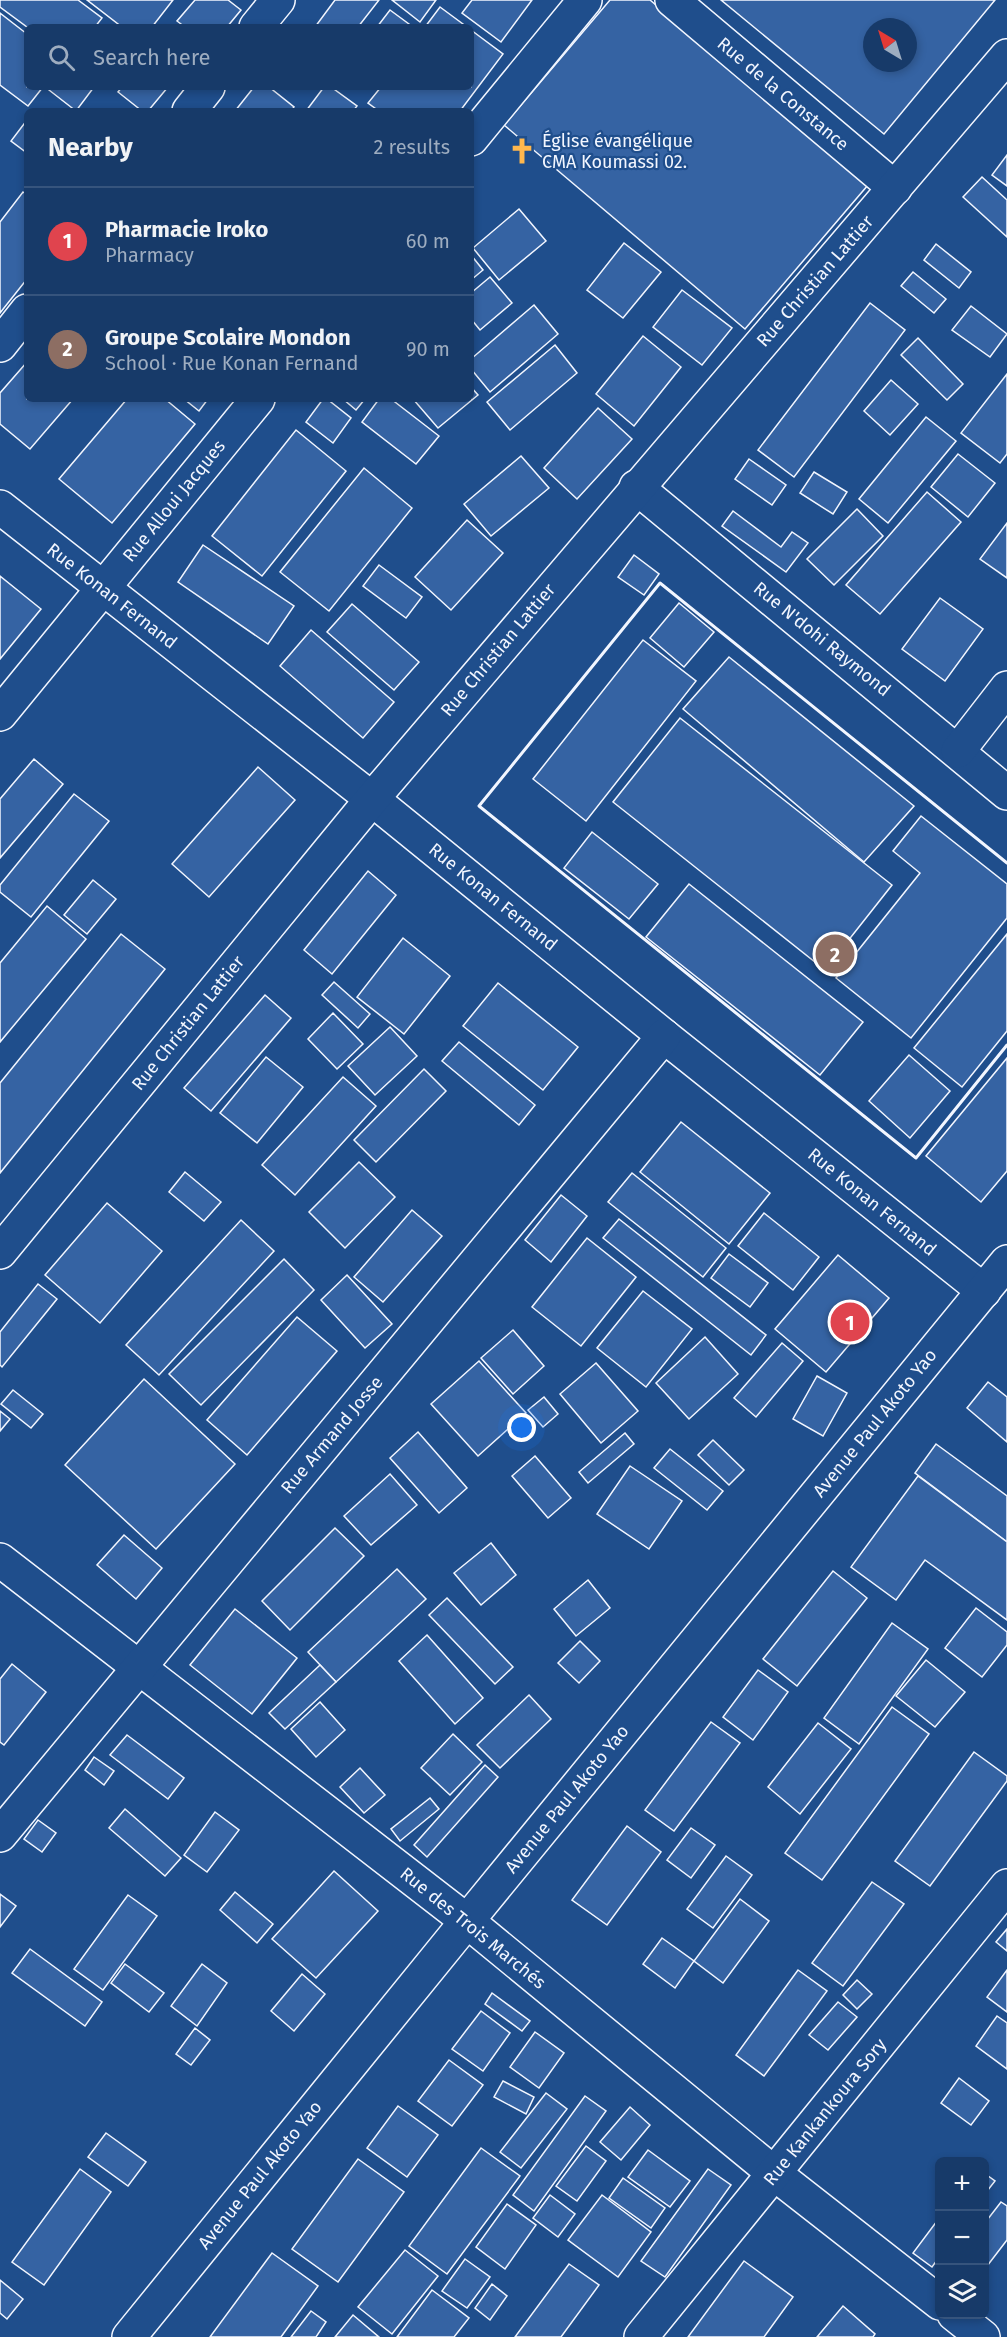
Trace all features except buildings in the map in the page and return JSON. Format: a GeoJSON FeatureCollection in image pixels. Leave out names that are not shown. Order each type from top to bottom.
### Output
{"type":"FeatureCollection","features":[{"type":"Feature","properties":{"kind":"street"},"geometry":{"type":"LineString","coordinates":[[258,24],[278,0]]}},
{"type":"Feature","properties":{"kind":"street"},"geometry":{"type":"LineString","coordinates":[[474,135],[585,0]]}},
{"type":"Feature","properties":{"kind":"street","name":"Rue de la Constance"},"geometry":{"type":"LineString","coordinates":[[672,0],[895,188]]}},
{"type":"Feature","properties":{"kind":"street","name":"Rue Christian Lattier"},"geometry":{"type":"LineString","coordinates":[[0,1252],[372,799],[636,487],[1007,56]]}},
{"type":"Feature","properties":{"kind":"street"},"geometry":{"type":"LineString","coordinates":[[191,108],[206,90]]}},
{"type":"Feature","properties":{"kind":"street"},"geometry":{"type":"LineString","coordinates":[[0,345],[24,315]]}},
{"type":"Feature","properties":{"kind":"street","name":"Rue Alloui Jacques"},"geometry":{"type":"LineString","coordinates":[[0,714],[256,402]]}},
{"type":"Feature","properties":{"kind":"street","name":"Rue N'dohi Raymond"},"geometry":{"type":"LineString","coordinates":[[636,487],[1007,793]]}},
{"type":"Feature","properties":{"kind":"street","name":"Rue Konan Fernand"},"geometry":{"type":"LineString","coordinates":[[0,507],[372,799],[664,1036],[984,1290]]}},
{"type":"Feature","properties":{"kind":"street"},"geometry":{"type":"LineString","coordinates":[[958,751],[1007,688]]}},
{"type":"Feature","properties":{"kind":"street","name":"Rue Armand Josse"},"geometry":{"type":"LineString","coordinates":[[0,1834],[664,1036]]}},
{"type":"Feature","properties":{"kind":"street","name":"Avenue Paul Akoto Yao"},"geometry":{"type":"LineString","coordinates":[[129,2337],[466,1921],[1007,1262]]}},
{"type":"Feature","properties":{"kind":"street","name":"Rue des Trois Marchés"},"geometry":{"type":"LineString","coordinates":[[0,1560],[466,1921],[775,2174],[935,2300]]}},
{"type":"Feature","properties":{"kind":"street","name":"Rue Kankankoura Sory"},"geometry":{"type":"LineString","coordinates":[[641,2337],[1007,1886]]}},
{"type":"Feature","properties":{"kind":"street"},"geometry":{"type":"LineString","coordinates":[[960,2319],[982,2337]]}},
{"type":"Feature","properties":{"kind":"wall"},"geometry":{"type":"LineString","coordinates":[[1007,863],[660,583],[479,806],[916,1158],[1007,1045]]}},
{"type":"Feature","properties":{"kind":"place","name":"Église évangélique CMA Koumassi 02."},"geometry":{"type":"Point","coordinates":[522,151]}},
{"type":"Feature","properties":{"kind":"place","name":"Groupe Scolaire Mondon"},"geometry":{"type":"Point","coordinates":[835,954]}},
{"type":"Feature","properties":{"kind":"place","name":"Pharmacie Iroko"},"geometry":{"type":"Point","coordinates":[850,1322]}}]}
